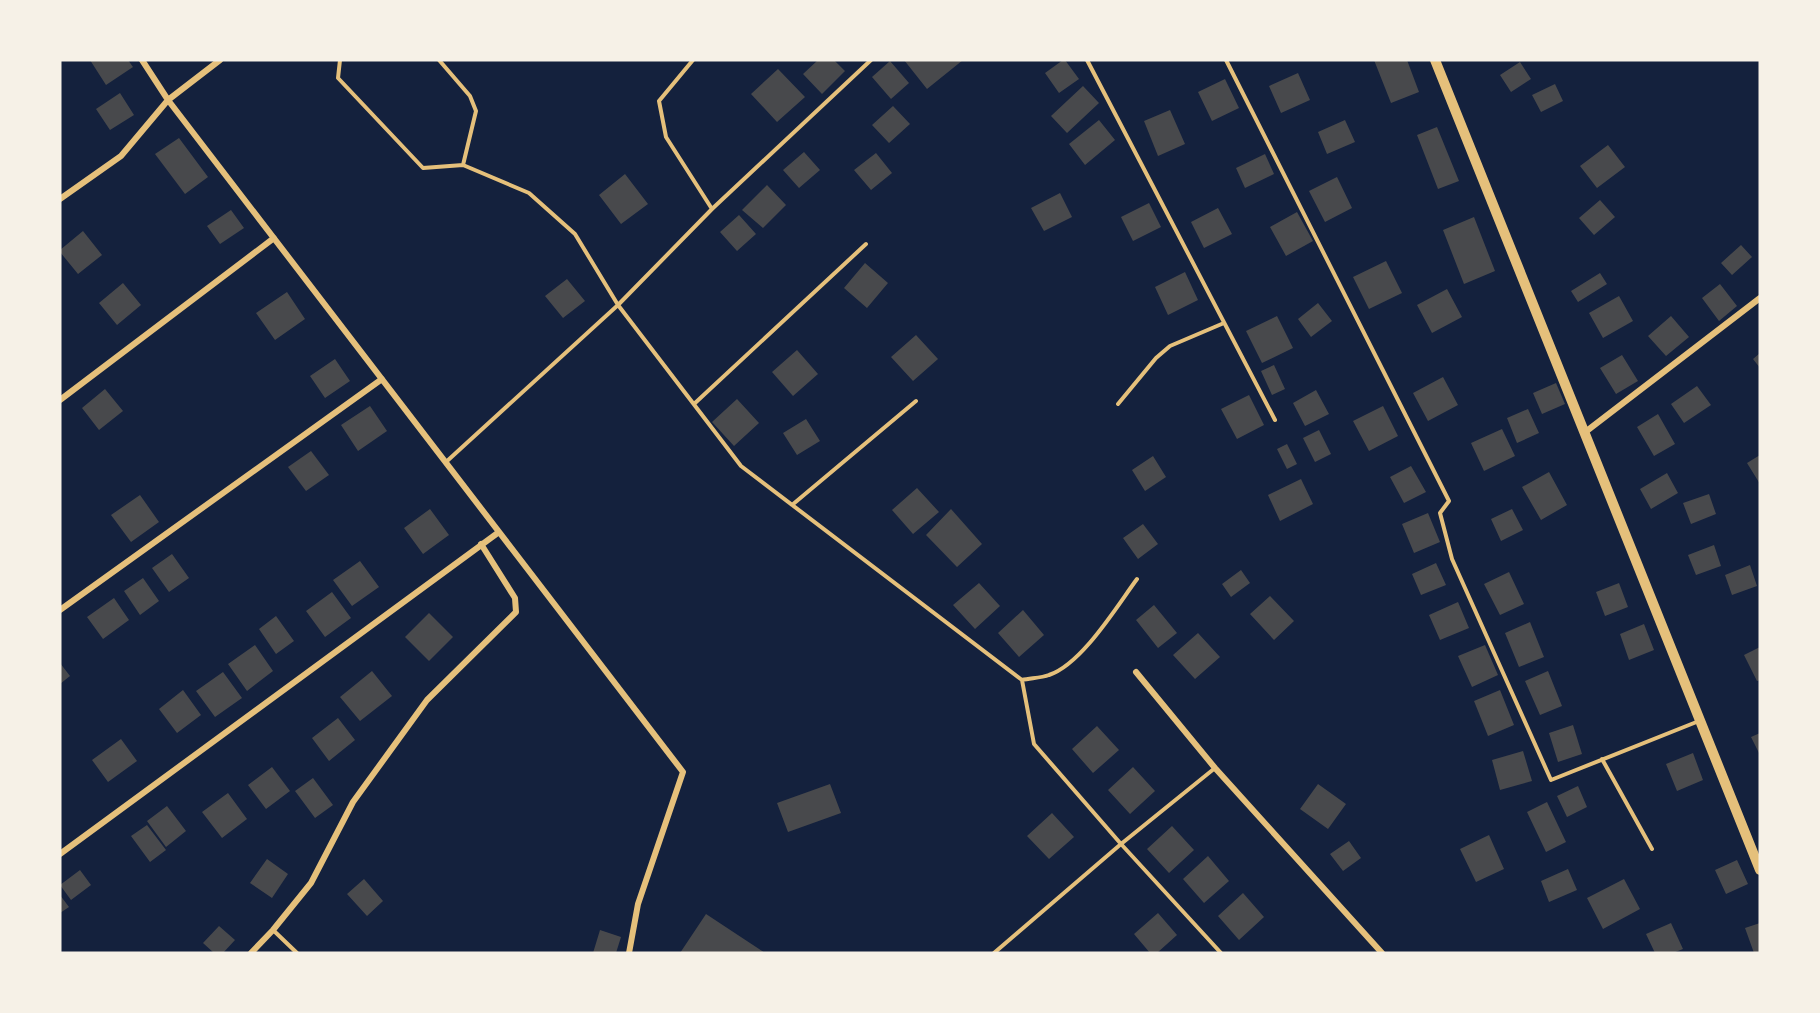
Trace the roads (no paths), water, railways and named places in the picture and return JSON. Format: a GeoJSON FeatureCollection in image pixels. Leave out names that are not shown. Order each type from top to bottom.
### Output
{"type":"FeatureCollection","features":[{"type":"Feature","properties":{"kind":"main road"},"geometry":{"type":"LineString","coordinates":[[1435,60],[1760,870]]}},
{"type":"Feature","properties":{"kind":"street"},"geometry":{"type":"LineString","coordinates":[[142,60],[168,99],[683,772],[638,904],[629,953]]}},
{"type":"Feature","properties":{"kind":"street"},"geometry":{"type":"LineString","coordinates":[[60,199],[121,156],[168,99],[220,60]]}},
{"type":"Feature","properties":{"kind":"street"},"geometry":{"type":"LineString","coordinates":[[60,400],[274,238]]}},
{"type":"Feature","properties":{"kind":"street"},"geometry":{"type":"LineString","coordinates":[[1584,433],[1760,298]]}},
{"type":"Feature","properties":{"kind":"street"},"geometry":{"type":"LineString","coordinates":[[60,610],[382,379]]}},
{"type":"Feature","properties":{"kind":"street"},"geometry":{"type":"LineString","coordinates":[[60,854],[499,532]]}},
{"type":"Feature","properties":{"kind":"street"},"geometry":{"type":"LineString","coordinates":[[251,953],[311,883],[353,802],[427,700],[516,612],[515,598],[481,544]]}},
{"type":"Feature","properties":{"kind":"street"},"geometry":{"type":"LineString","coordinates":[[1136,672],[1215,768],[1382,953]]}},
{"type":"Feature","properties":{"kind":"lane"},"geometry":{"type":"LineString","coordinates":[[340,60],[338,78],[423,168],[463,165],[529,193],[575,234],[618,305],[741,466],[1022,680],[1034,744],[1121,844],[1221,953]]}},
{"type":"Feature","properties":{"kind":"lane"},"geometry":{"type":"LineString","coordinates":[[439,60],[470,96],[476,111],[463,165]]}},
{"type":"Feature","properties":{"kind":"lane"},"geometry":{"type":"LineString","coordinates":[[693,60],[659,101],[666,137],[712,209]]}},
{"type":"Feature","properties":{"kind":"lane"},"geometry":{"type":"LineString","coordinates":[[446,462],[618,305],[712,209],[871,60]]}},
{"type":"Feature","properties":{"kind":"lane"},"geometry":{"type":"LineString","coordinates":[[1087,60],[1275,420]]}},
{"type":"Feature","properties":{"kind":"lane"},"geometry":{"type":"LineString","coordinates":[[1226,60],[1449,501],[1440,513],[1452,559],[1551,780],[1700,721]]}},
{"type":"Feature","properties":{"kind":"lane"},"geometry":{"type":"LineString","coordinates":[[694,404],[866,244]]}},
{"type":"Feature","properties":{"kind":"lane"},"geometry":{"type":"LineString","coordinates":[[1118,404],[1156,358],[1170,346],[1224,323]]}},
{"type":"Feature","properties":{"kind":"lane"},"geometry":{"type":"LineString","coordinates":[[792,505],[916,400]]}},
{"type":"Feature","properties":{"kind":"lane"},"geometry":{"type":"LineString","coordinates":[[1022,680],[1050,675],[1069,664],[1098,632],[1137,579]]}},
{"type":"Feature","properties":{"kind":"lane"},"geometry":{"type":"LineString","coordinates":[[1602,759],[1652,849]]}},
{"type":"Feature","properties":{"kind":"lane"},"geometry":{"type":"LineString","coordinates":[[994,953],[1121,844],[1215,768]]}},
{"type":"Feature","properties":{"kind":"lane"},"geometry":{"type":"LineString","coordinates":[[273,930],[297,953]]}}]}
